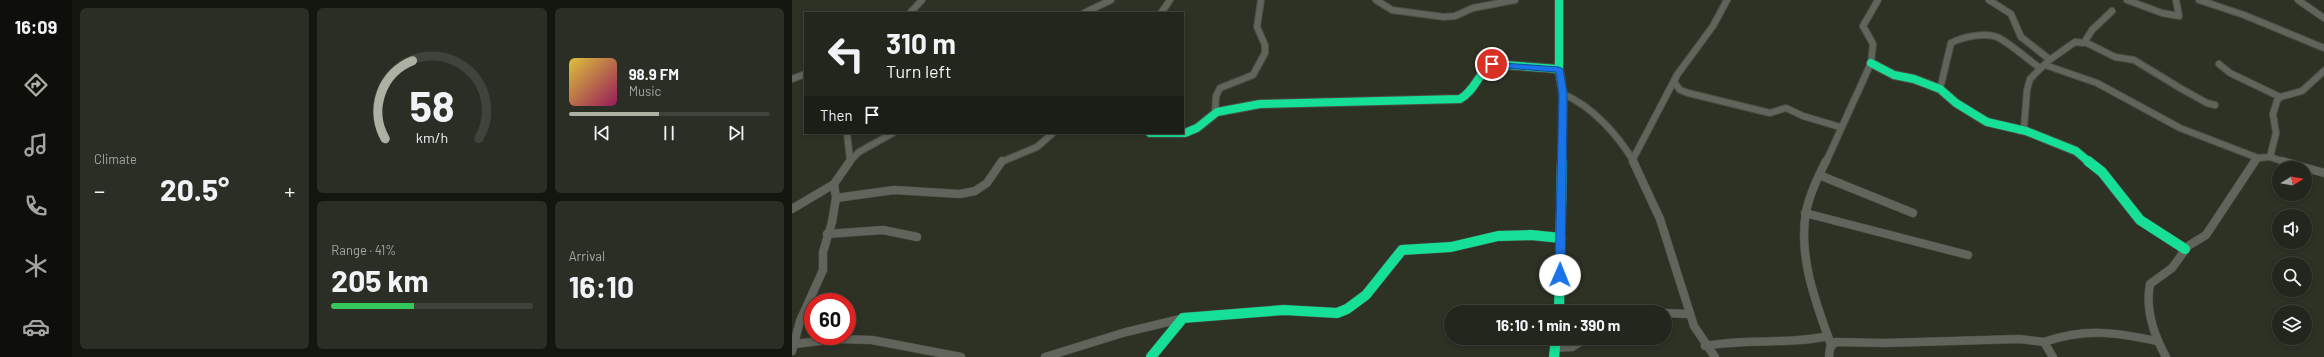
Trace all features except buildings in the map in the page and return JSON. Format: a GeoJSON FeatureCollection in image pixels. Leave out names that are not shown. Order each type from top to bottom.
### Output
{"type":"FeatureCollection","features":[{"type":"Feature","properties":{"kind":"street"},"geometry":{"type":"LineString","coordinates":[[911,12],[922,0]]}},
{"type":"Feature","properties":{"kind":"street"},"geometry":{"type":"LineString","coordinates":[[1086,12],[1111,0]]}},
{"type":"Feature","properties":{"kind":"street"},"geometry":{"type":"LineString","coordinates":[[1161,12],[1170,0]]}},
{"type":"Feature","properties":{"kind":"street"},"geometry":{"type":"LineString","coordinates":[[1215,113],[1216,96],[1220,88],[1253,75],[1265,53],[1266,48],[1257,27],[1261,0]]}},
{"type":"Feature","properties":{"kind":"street"},"geometry":{"type":"LineString","coordinates":[[1376,0],[1392,10],[1444,17],[1455,16],[1473,8],[1515,0]]}},
{"type":"Feature","properties":{"kind":"street"},"geometry":{"type":"LineString","coordinates":[[1559,0],[1559,69],[1563,94],[1559,305]]}},
{"type":"Feature","properties":{"kind":"street"},"geometry":{"type":"LineString","coordinates":[[1633,159],[1677,75],[1713,26],[1727,0]]}},
{"type":"Feature","properties":{"kind":"street"},"geometry":{"type":"LineString","coordinates":[[1829,357],[1831,345],[1811,284],[1803,231],[1805,213],[1840,126],[1871,63],[1873,44],[1863,26],[1878,0]]}},
{"type":"Feature","properties":{"kind":"street"},"geometry":{"type":"LineString","coordinates":[[1989,0],[2011,14],[2020,37],[2045,64]]}},
{"type":"Feature","properties":{"kind":"street"},"geometry":{"type":"LineString","coordinates":[[2127,0],[2162,13],[2179,16],[2176,0]]}},
{"type":"Feature","properties":{"kind":"street"},"geometry":{"type":"LineString","coordinates":[[2203,0],[2324,48]]}},
{"type":"Feature","properties":{"kind":"street"},"geometry":{"type":"LineString","coordinates":[[2298,0],[2324,18]]}},
{"type":"Feature","properties":{"kind":"street"},"geometry":{"type":"LineString","coordinates":[[2085,42],[2092,30],[2112,11]]}},
{"type":"Feature","properties":{"kind":"street"},"geometry":{"type":"LineString","coordinates":[[1940,89],[1951,45],[1956,40],[1985,36],[1996,37],[2064,73],[2097,83],[2180,128],[2258,158],[2270,157],[2324,173]]}},
{"type":"Feature","properties":{"kind":"street"},"geometry":{"type":"LineString","coordinates":[[2020,130],[2024,128],[2028,84],[2045,64],[2075,42],[2085,42],[2115,57],[2134,60],[2207,103],[2216,105]]}},
{"type":"Feature","properties":{"kind":"street"},"geometry":{"type":"LineString","coordinates":[[1871,63],[1894,75],[1921,81],[1940,89],[1956,103],[1987,122],[2052,140],[2085,156],[2109,179],[2140,220],[2185,249]]}},
{"type":"Feature","properties":{"kind":"street"},"geometry":{"type":"LineString","coordinates":[[2219,64],[2230,73],[2280,97],[2302,90],[2324,71]]}},
{"type":"Feature","properties":{"kind":"street"},"geometry":{"type":"LineString","coordinates":[[1184,132],[1191,131],[1215,113],[1260,104],[1453,100],[1466,98],[1472,93],[1484,69],[1488,65],[1559,69]]}},
{"type":"Feature","properties":{"kind":"street"},"geometry":{"type":"LineString","coordinates":[[792,79],[804,74]]}},
{"type":"Feature","properties":{"kind":"street"},"geometry":{"type":"LineString","coordinates":[[1677,75],[1674,82],[1676,86],[1680,90],[1694,95],[1770,113],[1786,108],[1803,116],[1840,126]]}},
{"type":"Feature","properties":{"kind":"street"},"geometry":{"type":"LineString","coordinates":[[1563,94],[1584,104],[1618,138],[1633,159],[1668,239],[1685,297],[1688,314],[1705,346],[1715,357]]}},
{"type":"Feature","properties":{"kind":"street"},"geometry":{"type":"LineString","coordinates":[[2270,157],[2276,128],[2274,111],[2280,97]]}},
{"type":"Feature","properties":{"kind":"street"},"geometry":{"type":"LineString","coordinates":[[847,134],[850,160]]}},
{"type":"Feature","properties":{"kind":"street"},"geometry":{"type":"LineString","coordinates":[[891,134],[866,148],[850,160],[835,191],[832,222],[823,252],[823,270],[800,320],[794,348],[856,339],[892,343],[937,354],[960,357]]}},
{"type":"Feature","properties":{"kind":"street"},"geometry":{"type":"LineString","coordinates":[[792,209],[829,189],[835,191],[894,190],[960,194],[975,191],[988,183],[1002,160],[1037,147],[1052,134]]}},
{"type":"Feature","properties":{"kind":"street"},"geometry":{"type":"LineString","coordinates":[[2166,357],[2157,341],[2151,313],[2149,287],[2152,281],[2172,268],[2185,249],[2206,235],[2213,227],[2258,158]]}},
{"type":"Feature","properties":{"kind":"street"},"geometry":{"type":"LineString","coordinates":[[1819,176],[1913,213]]}},
{"type":"Feature","properties":{"kind":"street"},"geometry":{"type":"LineString","coordinates":[[1805,213],[1968,255]]}},
{"type":"Feature","properties":{"kind":"street"},"geometry":{"type":"LineString","coordinates":[[828,234],[883,230],[917,237]]}},
{"type":"Feature","properties":{"kind":"street"},"geometry":{"type":"LineString","coordinates":[[1045,357],[1126,332],[1180,320],[1284,310],[1341,313],[1348,310],[1377,285],[1398,254],[1405,249],[1446,247],[1498,236],[1531,235],[1561,238]]}},
{"type":"Feature","properties":{"kind":"street"},"geometry":{"type":"LineString","coordinates":[[1672,313],[1688,314]]}},
{"type":"Feature","properties":{"kind":"street"},"geometry":{"type":"LineString","coordinates":[[1151,357],[1180,320]]}},
{"type":"Feature","properties":{"kind":"street"},"geometry":{"type":"LineString","coordinates":[[1831,345],[1835,342],[1885,343],[1968,339],[2035,340],[2044,342],[2072,333],[2097,330],[2120,332],[2157,341]]}},
{"type":"Feature","properties":{"kind":"street"},"geometry":{"type":"LineString","coordinates":[[1705,346],[1733,341],[1808,341],[1828,336]]}},
{"type":"Feature","properties":{"kind":"street"},"geometry":{"type":"LineString","coordinates":[[2044,342],[2053,357]]}},
{"type":"Feature","properties":{"kind":"street"},"geometry":{"type":"LineString","coordinates":[[1555,353],[1575,345]]}},
{"type":"Feature","properties":{"kind":"street"},"geometry":{"type":"LineString","coordinates":[[928,357],[937,354]]}},
{"type":"Feature","properties":{"kind":"traffic: fast"},"geometry":{"type":"LineString","coordinates":[[1559,0],[1559,69],[1563,94],[1559,305]]}},
{"type":"Feature","properties":{"kind":"traffic: fast"},"geometry":{"type":"LineString","coordinates":[[1871,63],[1894,75],[1914,79],[1940,89],[1956,103],[1987,122],[2026,131],[2076,151],[2102,172],[2140,220],[2185,249]]}},
{"type":"Feature","properties":{"kind":"traffic: fast"},"geometry":{"type":"LineString","coordinates":[[1184,133],[1197,128],[1217,112],[1260,104],[1460,99],[1471,91],[1483,72],[1492,64],[1559,69]]}},
{"type":"Feature","properties":{"kind":"traffic: fast"},"geometry":{"type":"LineString","coordinates":[[1151,357],[1183,318],[1284,310],[1337,313],[1347,309],[1357,303],[1374,287],[1402,250],[1451,247],[1498,236],[1531,235],[1561,238]]}},
{"type":"Feature","properties":{"kind":"traffic: fast"},"geometry":{"type":"LineString","coordinates":[[1554,357],[1555,345]]}},
{"type":"Feature","properties":{"kind":"route"},"geometry":{"type":"LineString","coordinates":[[1492,64],[1559,69],[1563,94],[1560,275]]}}]}
